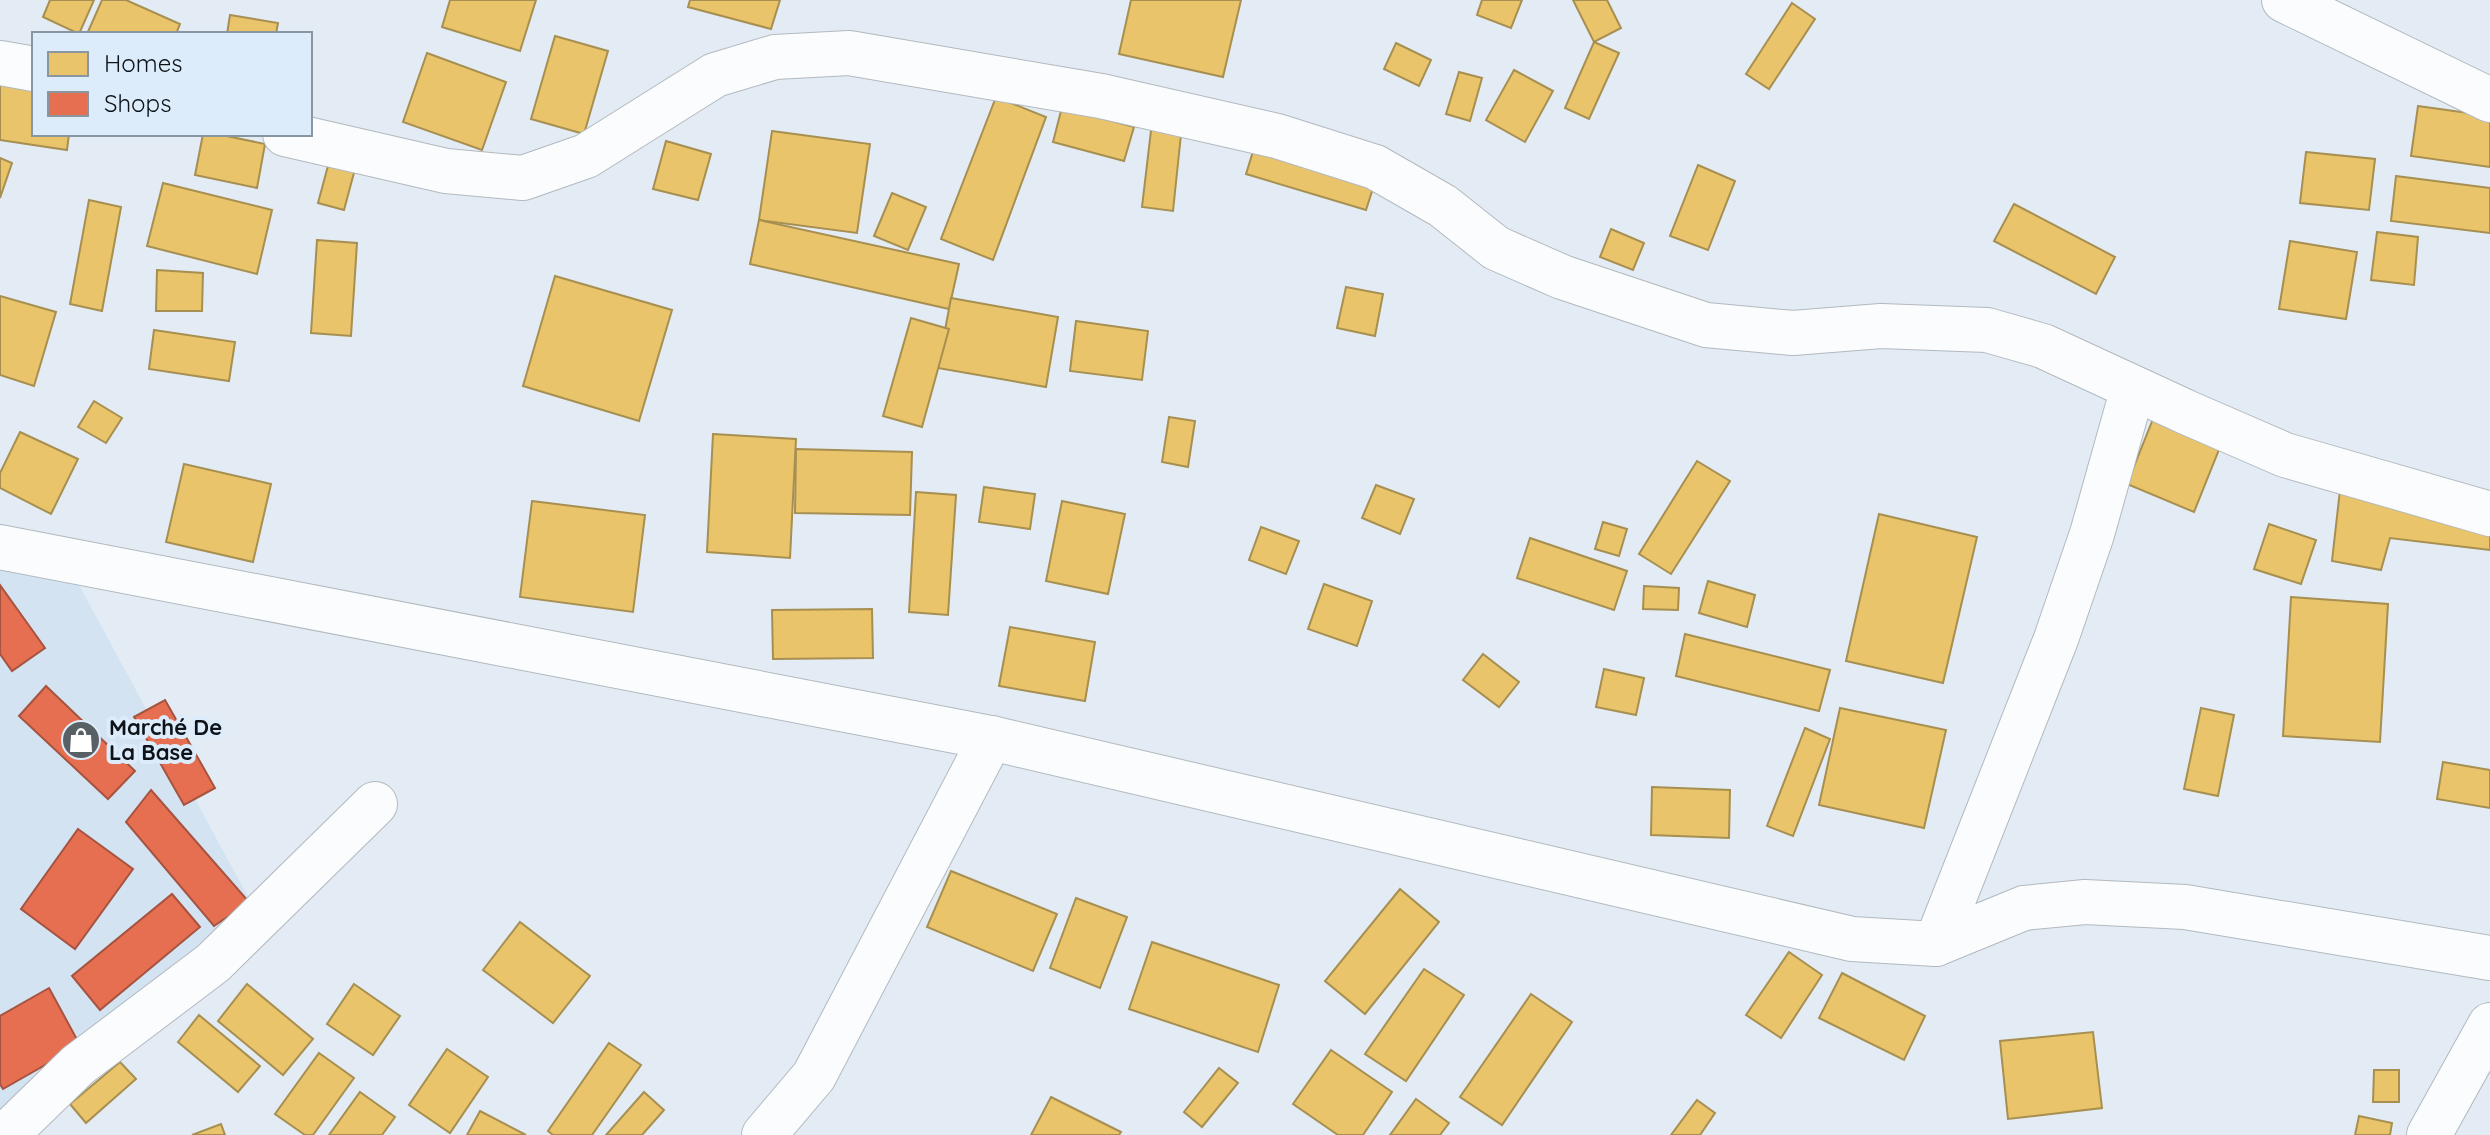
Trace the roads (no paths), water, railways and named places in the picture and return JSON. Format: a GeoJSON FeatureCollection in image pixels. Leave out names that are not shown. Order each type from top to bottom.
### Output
{"type":"FeatureCollection","features":[{"type":"Feature","properties":{"kind":"street"},"geometry":{"type":"LineString","coordinates":[[2284,0],[2490,100]]}},
{"type":"Feature","properties":{"kind":"street"},"geometry":{"type":"LineString","coordinates":[[294,136],[446,171],[523,178],[586,156],[715,75],[775,57],[849,53],[1101,96],[1277,136],[1375,167],[1443,206],[1496,248],[1562,277],[1706,325],[1793,333],[1881,326],[1987,330],[2043,346],[2285,455],[2490,514]]}},
{"type":"Feature","properties":{"kind":"street"},"geometry":{"type":"LineString","coordinates":[[0,63],[32,69]]}},
{"type":"Feature","properties":{"kind":"street"},"geometry":{"type":"LineString","coordinates":[[1936,944],[2056,639],[2092,534],[2133,388]]}},
{"type":"Feature","properties":{"kind":"street"},"geometry":{"type":"LineString","coordinates":[[0,547],[991,738],[1852,939],[1936,944],[2024,908],[2085,902],[2185,907],[2490,958]]}},
{"type":"Feature","properties":{"kind":"street"},"geometry":{"type":"LineString","coordinates":[[764,1135],[814,1076],[991,738]]}},
{"type":"Feature","properties":{"kind":"street"},"geometry":{"type":"LineString","coordinates":[[6,1135],[78,1065],[213,963],[375,804]]}},
{"type":"Feature","properties":{"kind":"street"},"geometry":{"type":"LineString","coordinates":[[2429,1135],[2490,1025]]}},
{"type":"Feature","properties":{"kind":"place","name":"Marché De La Base"},"geometry":{"type":"Point","coordinates":[81,740]}}]}
